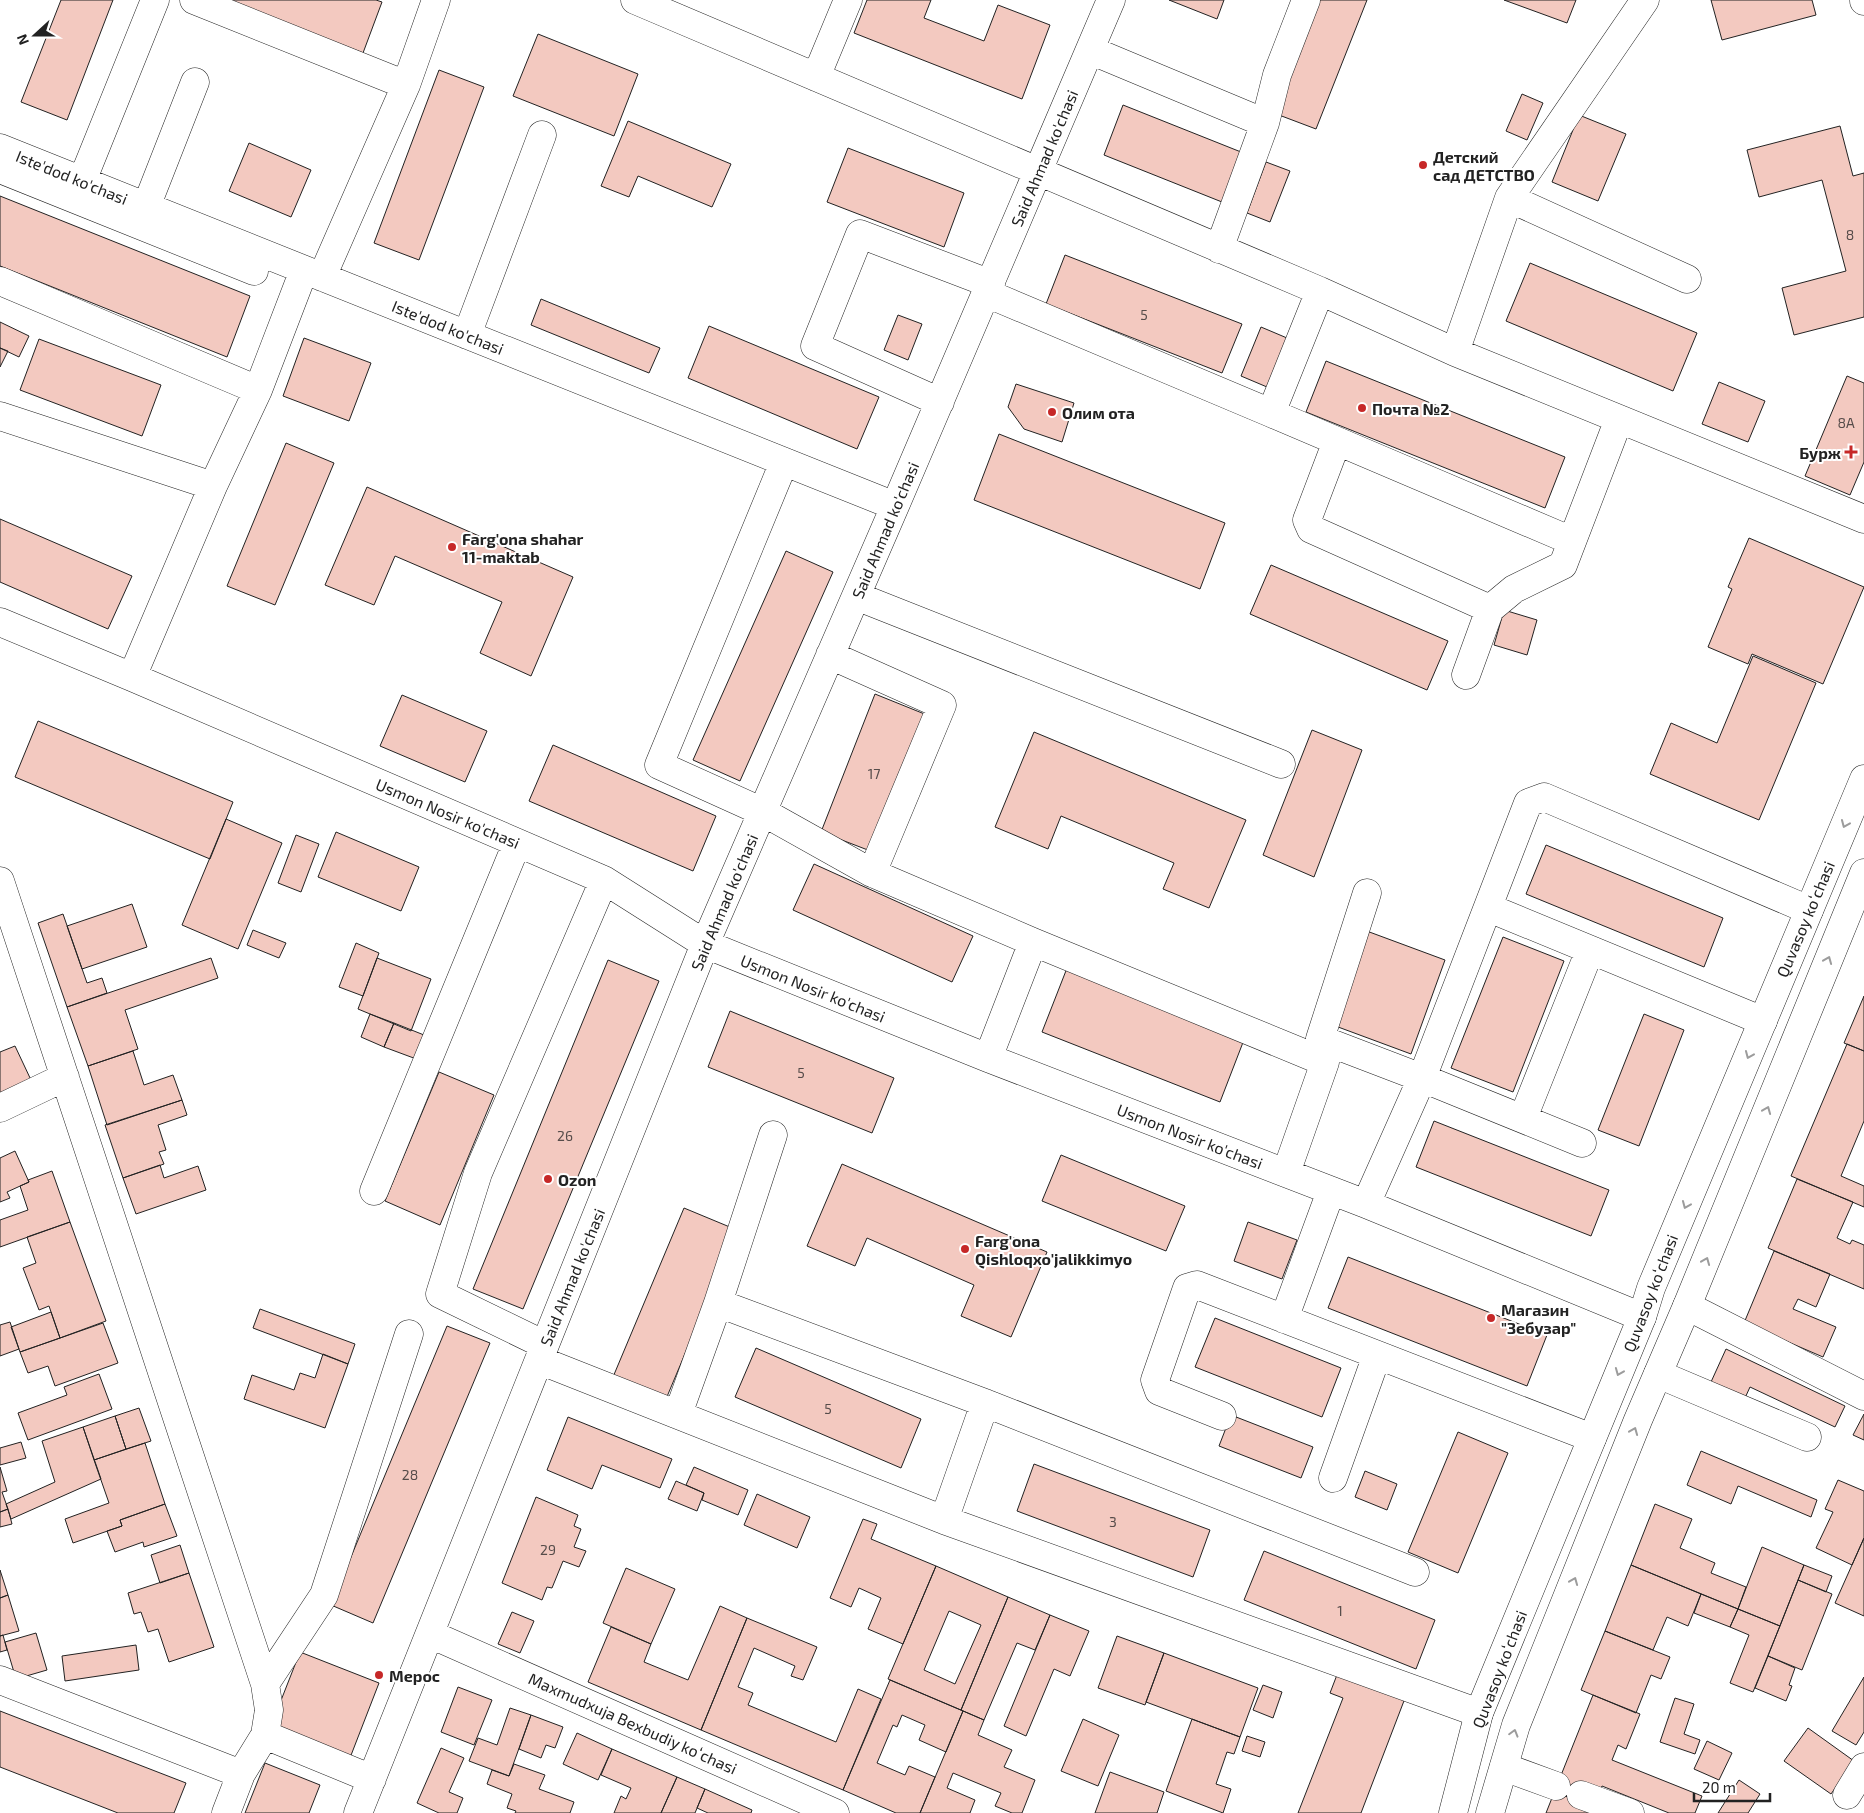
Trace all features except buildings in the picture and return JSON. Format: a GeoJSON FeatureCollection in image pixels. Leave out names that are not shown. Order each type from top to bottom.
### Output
{"type":"FeatureCollection","features":[{"type":"Feature","properties":{"kind":"street"},"geometry":{"type":"LineString","coordinates":[[82,181],[154,0]]}},
{"type":"Feature","properties":{"kind":"street"},"geometry":{"type":"LineString","coordinates":[[194,0],[406,85]]}},
{"type":"Feature","properties":{"kind":"street"},"geometry":{"type":"LineString","coordinates":[[132,677],[214,486],[258,390],[406,85],[436,0]]}},
{"type":"Feature","properties":{"kind":"street"},"geometry":{"type":"LineString","coordinates":[[635,0],[1320,291],[1455,352],[1864,520]]}},
{"type":"Feature","properties":{"kind":"street"},"geometry":{"type":"LineString","coordinates":[[816,77],[848,0]]}},
{"type":"Feature","properties":{"kind":"street","name":"Said Ahmad ko'chasi"},"geometry":{"type":"LineString","coordinates":[[358,1813],[705,944],[1039,172],[1111,0]]}},
{"type":"Feature","properties":{"kind":"street"},"geometry":{"type":"LineString","coordinates":[[1219,249],[1265,123],[1276,75],[1306,0]]}},
{"type":"Feature","properties":{"kind":"street"},"geometry":{"type":"LineString","coordinates":[[1455,352],[1509,198],[1645,0]]}},
{"type":"Feature","properties":{"kind":"street"},"geometry":{"type":"LineString","coordinates":[[1090,50],[1265,123]]}},
{"type":"Feature","properties":{"kind":"street"},"geometry":{"type":"LineString","coordinates":[[146,207],[195,82]]}},
{"type":"Feature","properties":{"kind":"street"},"geometry":{"type":"LineString","coordinates":[[468,336],[542,135]]}},
{"type":"Feature","properties":{"kind":"street","name":"Iste'dod ko'chasi"},"geometry":{"type":"LineString","coordinates":[[0,148],[895,506]]}},
{"type":"Feature","properties":{"kind":"street"},"geometry":{"type":"LineString","coordinates":[[0,169],[254,271]]}},
{"type":"Feature","properties":{"kind":"street"},"geometry":{"type":"LineString","coordinates":[[1509,198],[1687,279]]}},
{"type":"Feature","properties":{"kind":"street"},"geometry":{"type":"LineString","coordinates":[[940,402],[815,346],[860,234],[988,288],[1271,413],[1572,541]]}},
{"type":"Feature","properties":{"kind":"street"},"geometry":{"type":"LineString","coordinates":[[0,281],[258,390]]}},
{"type":"Feature","properties":{"kind":"street"},"geometry":{"type":"LineString","coordinates":[[1271,413],[1320,291]]}},
{"type":"Feature","properties":{"kind":"street"},"geometry":{"type":"LineString","coordinates":[[0,416],[214,486]]}},
{"type":"Feature","properties":{"kind":"street"},"geometry":{"type":"LineString","coordinates":[[1466,675],[1490,609],[1514,589],[1563,565],[1619,419]]}},
{"type":"Feature","properties":{"kind":"street"},"geometry":{"type":"LineString","coordinates":[[1338,441],[1307,520],[1311,529],[1490,609]]}},
{"type":"Feature","properties":{"kind":"street"},"geometry":{"type":"LineString","coordinates":[[784,462],[659,765],[763,812],[872,873],[1033,942],[1323,1050],[1422,1078],[1582,1143]]}},
{"type":"Feature","properties":{"kind":"street"},"geometry":{"type":"LineString","coordinates":[[856,596],[1281,764]]}},
{"type":"Feature","properties":{"kind":"street","name":"Usmon Nosir ko'chasi"},"geometry":{"type":"LineString","coordinates":[[0,622],[604,880],[705,944],[988,1058],[1366,1204],[1642,1316]]}},
{"type":"Feature","properties":{"kind":"street"},"geometry":{"type":"LineString","coordinates":[[830,655],[942,705],[872,873]]}},
{"type":"Feature","properties":{"kind":"street","name":"Quvasoy koʻchasi"},"geometry":{"type":"LineString","coordinates":[[1453,1813],[1479,1713],[1642,1316],[1651,1288],[1864,779]]}},
{"type":"Feature","properties":{"kind":"street"},"geometry":{"type":"LineString","coordinates":[[1366,1204],[1422,1078],[1528,803],[1544,797],[1809,910]]}},
{"type":"Feature","properties":{"kind":"street"},"geometry":{"type":"LineString","coordinates":[[374,1191],[516,843]]}},
{"type":"Feature","properties":{"kind":"street"},"geometry":{"type":"LineString","coordinates":[[1490,1813],[1516,1725],[1864,873]]}},
{"type":"Feature","properties":{"kind":"street"},"geometry":{"type":"LineString","coordinates":[[604,880],[478,1173],[440,1294],[542,1353],[678,1414],[944,1520],[1479,1713]]}},
{"type":"Feature","properties":{"kind":"street"},"geometry":{"type":"LineString","coordinates":[[0,881],[265,1684],[268,1710],[265,1735],[241,1774],[226,1813]]}},
{"type":"Feature","properties":{"kind":"street"},"geometry":{"type":"LineString","coordinates":[[1286,1173],[1368,893]]}},
{"type":"Feature","properties":{"kind":"street"},"geometry":{"type":"LineString","coordinates":[[1489,908],[1763,1021]]}},
{"type":"Feature","properties":{"kind":"street"},"geometry":{"type":"LineString","coordinates":[[988,1058],[1033,942]]}},
{"type":"Feature","properties":{"kind":"street"},"geometry":{"type":"LineString","coordinates":[[1523,1118],[1590,950]]}},
{"type":"Feature","properties":{"kind":"street"},"geometry":{"type":"LineString","coordinates":[[0,1108],[64,1077]]}},
{"type":"Feature","properties":{"kind":"street"},"geometry":{"type":"LineString","coordinates":[[678,1414],[718,1303],[773,1135]]}},
{"type":"Feature","properties":{"kind":"street"},"geometry":{"type":"LineString","coordinates":[[1284,1319],[1331,1191]]}},
{"type":"Feature","properties":{"kind":"street"},"geometry":{"type":"LineString","coordinates":[[1222,1416],[1159,1391],[1154,1380],[1187,1288],[1197,1285],[1592,1438]]}},
{"type":"Feature","properties":{"kind":"street"},"geometry":{"type":"LineString","coordinates":[[718,1303],[985,1403],[1415,1572]]}},
{"type":"Feature","properties":{"kind":"street"},"geometry":{"type":"LineString","coordinates":[[1687,1306],[1864,1396]]}},
{"type":"Feature","properties":{"kind":"street"},"geometry":{"type":"LineString","coordinates":[[265,1684],[324,1595],[409,1334]]}},
{"type":"Feature","properties":{"kind":"street"},"geometry":{"type":"LineString","coordinates":[[1334,1478],[1377,1355]]}},
{"type":"Feature","properties":{"kind":"street"},"geometry":{"type":"LineString","coordinates":[[1658,1374],[1807,1437]]}},
{"type":"Feature","properties":{"kind":"street"},"geometry":{"type":"LineString","coordinates":[[944,1520],[985,1403]]}},
{"type":"Feature","properties":{"kind":"street","name":"Maxmudxuja Bexbudiy koʻchasi"},"geometry":{"type":"LineString","coordinates":[[430,1634],[835,1813]]}},
{"type":"Feature","properties":{"kind":"street"},"geometry":{"type":"LineString","coordinates":[[0,1680],[241,1774]]}},
{"type":"Feature","properties":{"kind":"street"},"geometry":{"type":"LineString","coordinates":[[265,1735],[372,1779]]}},
{"type":"Feature","properties":{"kind":"street"},"geometry":{"type":"LineString","coordinates":[[1504,1767],[1630,1813]]}},
{"type":"Feature","properties":{"kind":"street"},"geometry":{"type":"LineString","coordinates":[[1847,1795],[1864,1767]]}},
{"type":"Feature","properties":{"kind":"place","name":"Детский сад ДЕТСТВО"},"geometry":{"type":"Point","coordinates":[1423,165]}},
{"type":"Feature","properties":{"kind":"place","name":"Почта №2"},"geometry":{"type":"Point","coordinates":[1362,408]}},
{"type":"Feature","properties":{"kind":"place","name":"Олим ота"},"geometry":{"type":"Point","coordinates":[1052,412]}},
{"type":"Feature","properties":{"kind":"place","name":"Бурж"},"geometry":{"type":"Point","coordinates":[1851,452]}},
{"type":"Feature","properties":{"kind":"place","name":"Farg'ona shahar 11-maktab"},"geometry":{"type":"Point","coordinates":[452,547]}},
{"type":"Feature","properties":{"kind":"place","name":"Ozon"},"geometry":{"type":"Point","coordinates":[548,1179]}},
{"type":"Feature","properties":{"kind":"place","name":"Farg'ona Qishloqxo'jalikkimyo"},"geometry":{"type":"Point","coordinates":[965,1249]}},
{"type":"Feature","properties":{"kind":"place","name":"Магазин \"Зебузар\""},"geometry":{"type":"Point","coordinates":[1491,1318]}},
{"type":"Feature","properties":{"kind":"place","name":"Мерос"},"geometry":{"type":"Point","coordinates":[379,1675]}}]}
